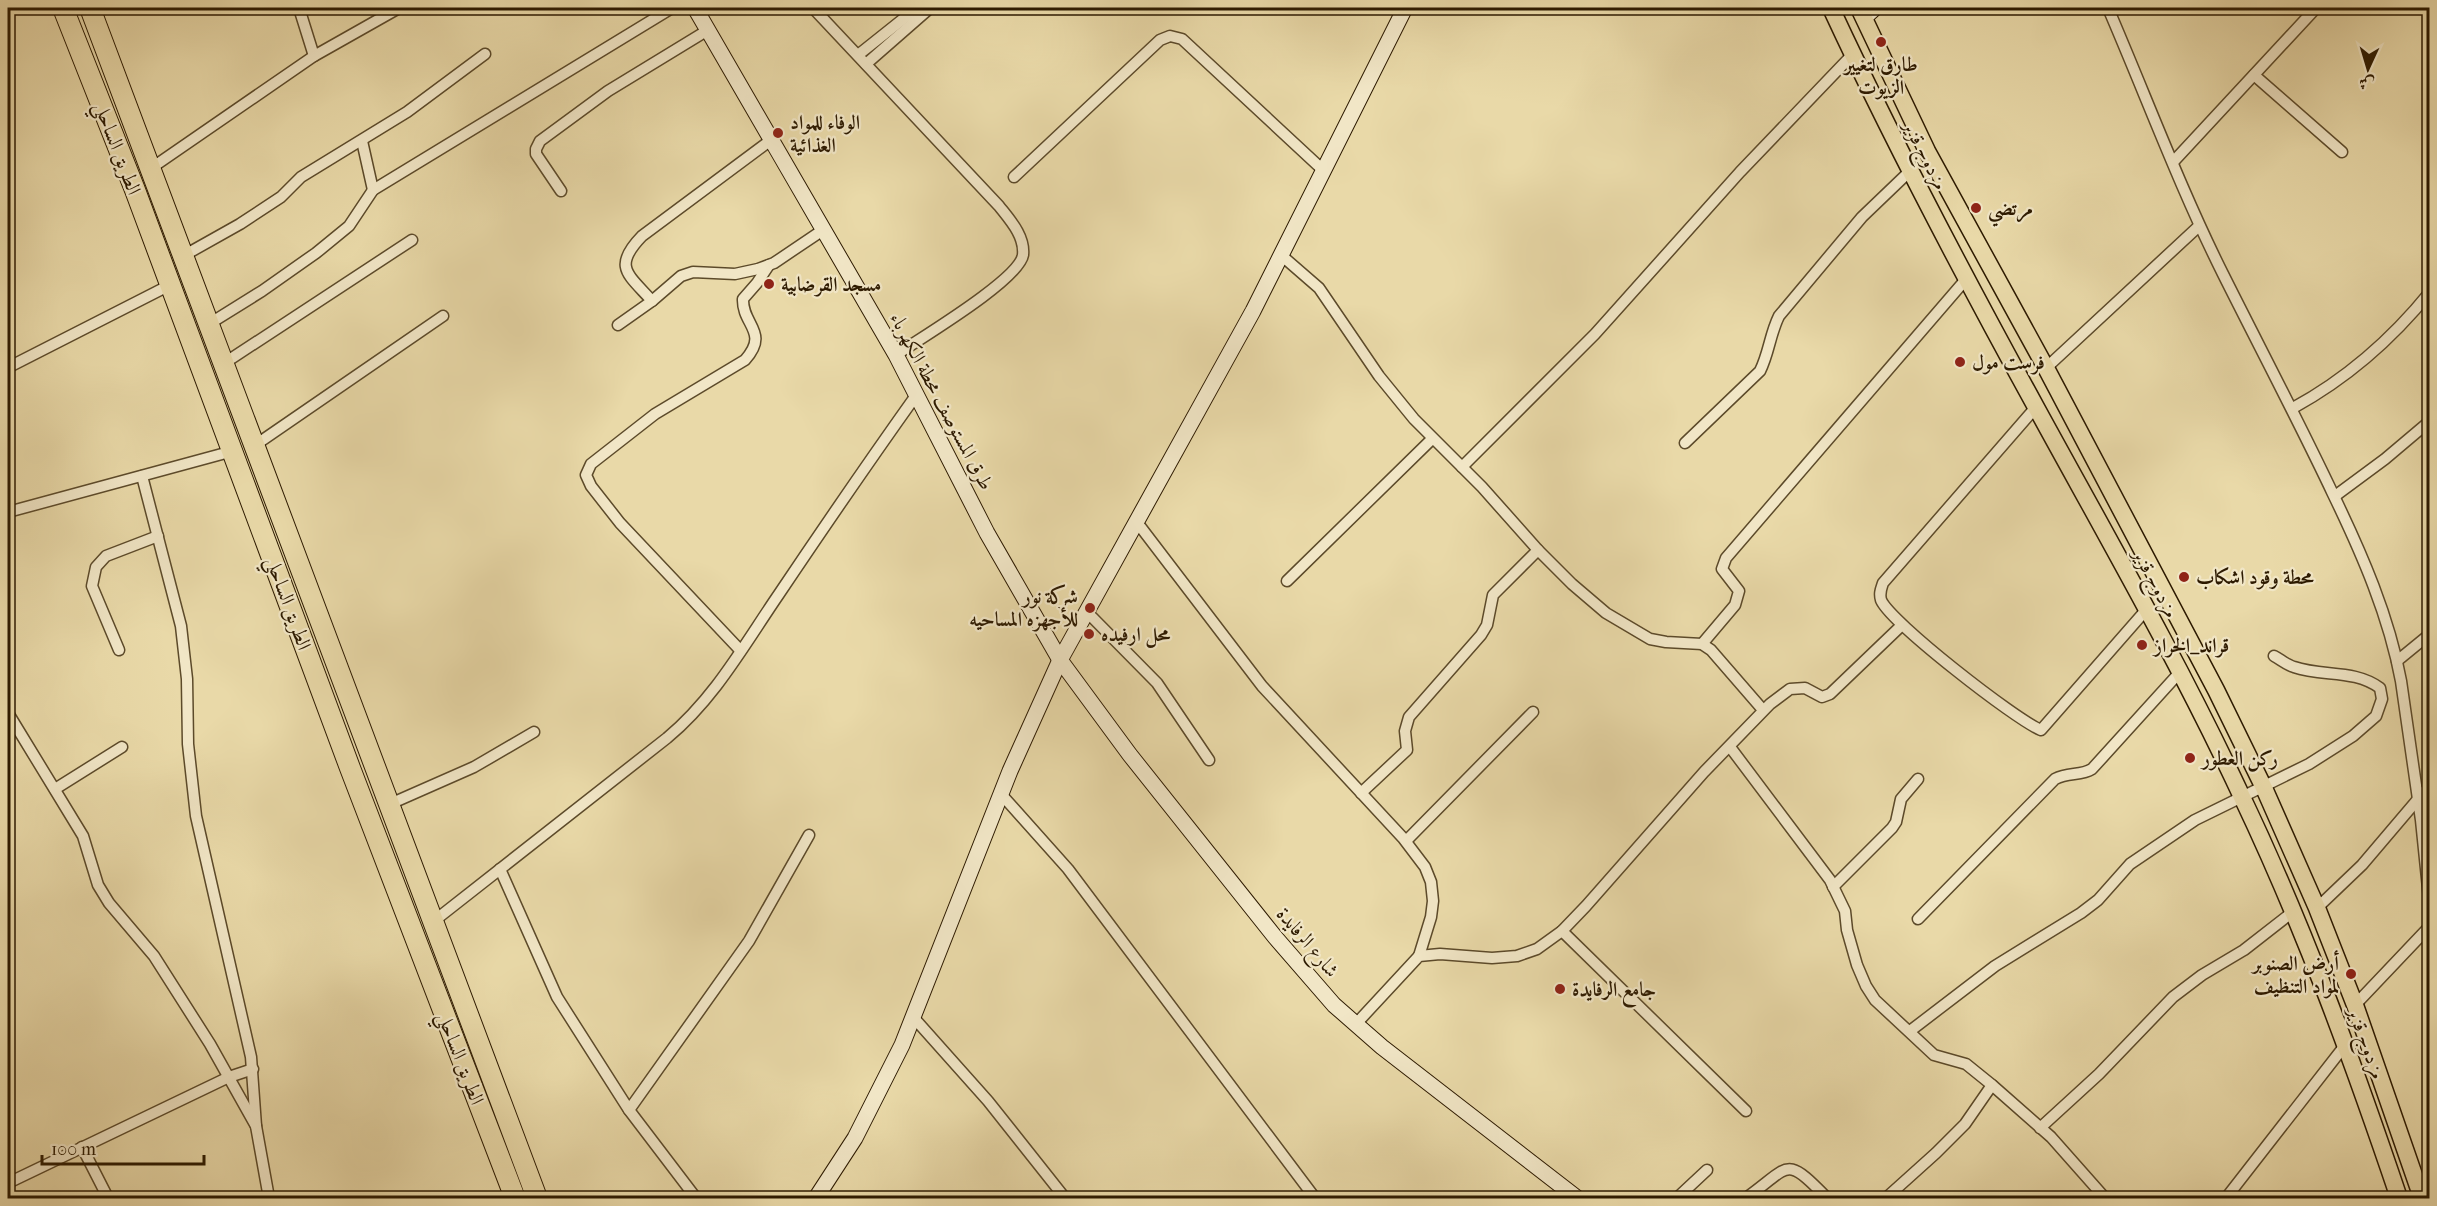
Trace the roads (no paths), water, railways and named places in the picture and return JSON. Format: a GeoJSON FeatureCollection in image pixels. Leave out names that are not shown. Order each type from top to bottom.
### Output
{"type":"FeatureCollection","features":[{"type":"Feature","properties":{"kind":"highway","name":"الطريق الساحلي"},"geometry":{"type":"LineString","coordinates":[[63,8],[515,1198]]}},
{"type":"Feature","properties":{"kind":"highway","name":"الطريق الساحلي"},"geometry":{"type":"LineString","coordinates":[[90,8],[537,1198]]}},
{"type":"Feature","properties":{"kind":"main road","name":"مزدوج قزير"},"geometry":{"type":"LineString","coordinates":[[1831,8],[1910,171],[2180,672],[2242,796],[2294,911],[2346,1044],[2399,1198]]}},
{"type":"Feature","properties":{"kind":"main road","name":"مزدوج قزير"},"geometry":{"type":"LineString","coordinates":[[1866,11],[1890,75],[1927,151],[2046,368],[2216,690],[2264,788],[2317,908],[2355,1005],[2422,1198]]}},
{"type":"Feature","properties":{"kind":"main road"},"geometry":{"type":"LineString","coordinates":[[1868,86],[1890,75]]}},
{"type":"Feature","properties":{"kind":"street"},"geometry":{"type":"LineString","coordinates":[[299,8],[314,56]]}},
{"type":"Feature","properties":{"kind":"street"},"geometry":{"type":"LineString","coordinates":[[150,169],[314,56],[399,8]]}},
{"type":"Feature","properties":{"kind":"street"},"geometry":{"type":"LineString","coordinates":[[209,324],[262,291],[316,253],[349,226],[373,190],[672,8]]}},
{"type":"Feature","properties":{"kind":"street","name":"طرق المستوصف محطة الكهرباء"},"geometry":{"type":"LineString","coordinates":[[695,8],[896,355],[987,533],[1060,660]]}},
{"type":"Feature","properties":{"kind":"street"},"geometry":{"type":"LineString","coordinates":[[813,8],[999,206],[1016,228],[1022,246],[1023,257],[1017,268],[1005,279],[975,303],[896,355]]}},
{"type":"Feature","properties":{"kind":"street"},"geometry":{"type":"LineString","coordinates":[[858,55],[918,8]]}},
{"type":"Feature","properties":{"kind":"street"},"geometry":{"type":"LineString","coordinates":[[866,64],[930,8]]}},
{"type":"Feature","properties":{"kind":"street"},"geometry":{"type":"LineString","coordinates":[[816,1198],[874,1105],[914,1018],[1024,737],[1060,660],[1136,520],[1229,357],[1405,8]]}},
{"type":"Feature","properties":{"kind":"street"},"geometry":{"type":"LineString","coordinates":[[2108,8],[2174,161],[2199,226],[2293,408],[2366,566],[2397,661],[2418,797],[2430,908]]}},
{"type":"Feature","properties":{"kind":"street"},"geometry":{"type":"LineString","coordinates":[[2174,161],[2316,8]]}},
{"type":"Feature","properties":{"kind":"street"},"geometry":{"type":"LineString","coordinates":[[561,191],[536,154],[540,141],[608,91],[708,30]]}},
{"type":"Feature","properties":{"kind":"street"},"geometry":{"type":"LineString","coordinates":[[1014,177],[1160,40],[1170,36],[1182,39],[1324,171]]}},
{"type":"Feature","properties":{"kind":"street"},"geometry":{"type":"LineString","coordinates":[[183,256],[240,224],[281,197],[301,177],[407,112],[485,54]]}},
{"type":"Feature","properties":{"kind":"street"},"geometry":{"type":"LineString","coordinates":[[1462,467],[1595,334],[1740,172],[1853,54]]}},
{"type":"Feature","properties":{"kind":"street"},"geometry":{"type":"LineString","coordinates":[[2254,75],[2342,152]]}},
{"type":"Feature","properties":{"kind":"street"},"geometry":{"type":"LineString","coordinates":[[652,301],[627,272],[625,261],[630,249],[642,236],[771,140]]}},
{"type":"Feature","properties":{"kind":"street"},"geometry":{"type":"LineString","coordinates":[[362,141],[373,190]]}},
{"type":"Feature","properties":{"kind":"street"},"geometry":{"type":"LineString","coordinates":[[1685,443],[1760,371],[1767,357],[1773,329],[1779,316],[1862,217],[1910,171]]}},
{"type":"Feature","properties":{"kind":"street"},"geometry":{"type":"LineString","coordinates":[[2046,368],[2199,226]]}},
{"type":"Feature","properties":{"kind":"street"},"geometry":{"type":"LineString","coordinates":[[618,325],[652,301],[681,276],[693,272],[735,274],[769,265],[823,230]]}},
{"type":"Feature","properties":{"kind":"street"},"geometry":{"type":"LineString","coordinates":[[223,364],[412,240]]}},
{"type":"Feature","properties":{"kind":"street"},"geometry":{"type":"LineString","coordinates":[[1281,255],[1319,288],[1379,376],[1432,439],[1462,467],[1538,550],[1589,598],[1632,630],[1650,639],[1702,644],[1711,650],[1763,710]]}},
{"type":"Feature","properties":{"kind":"street"},"geometry":{"type":"LineString","coordinates":[[740,650],[620,523],[591,486],[586,475],[591,464],[655,414],[745,360],[753,351],[756,342],[755,331],[743,309],[743,299],[769,265]]}},
{"type":"Feature","properties":{"kind":"street"},"geometry":{"type":"LineString","coordinates":[[1702,644],[1735,605],[1739,597],[1739,591],[1722,569],[1726,558],[1967,278]]}},
{"type":"Feature","properties":{"kind":"street"},"geometry":{"type":"LineString","coordinates":[[9,367],[170,285]]}},
{"type":"Feature","properties":{"kind":"street"},"geometry":{"type":"LineString","coordinates":[[2293,408],[2316,396],[2388,340],[2430,292]]}},
{"type":"Feature","properties":{"kind":"street"},"geometry":{"type":"LineString","coordinates":[[254,446],[443,316]]}},
{"type":"Feature","properties":{"kind":"street"},"geometry":{"type":"LineString","coordinates":[[434,921],[687,721],[714,690],[853,483],[917,394]]}},
{"type":"Feature","properties":{"kind":"street"},"geometry":{"type":"LineString","coordinates":[[2036,407],[1883,583],[1880,592],[1882,602],[1902,625],[2002,705],[2041,730],[2146,610]]}},
{"type":"Feature","properties":{"kind":"street"},"geometry":{"type":"LineString","coordinates":[[2334,496],[2385,459],[2430,421]]}},
{"type":"Feature","properties":{"kind":"street"},"geometry":{"type":"LineString","coordinates":[[1287,581],[1432,439]]}},
{"type":"Feature","properties":{"kind":"street"},"geometry":{"type":"LineString","coordinates":[[8,512],[232,451]]}},
{"type":"Feature","properties":{"kind":"street"},"geometry":{"type":"LineString","coordinates":[[142,476],[177,606],[185,655],[188,744],[196,816],[253,1069],[256,1126],[269,1198]]}},
{"type":"Feature","properties":{"kind":"street"},"geometry":{"type":"LineString","coordinates":[[1136,520],[1262,686],[1406,841],[1425,867],[1431,882],[1433,901],[1431,917],[1419,956],[1355,1025]]}},
{"type":"Feature","properties":{"kind":"street"},"geometry":{"type":"LineString","coordinates":[[119,650],[92,586],[96,567],[106,556],[158,536]]}},
{"type":"Feature","properties":{"kind":"street"},"geometry":{"type":"LineString","coordinates":[[1361,793],[1407,750],[1405,731],[1409,717],[1481,634],[1487,625],[1493,595],[1538,550]]}},
{"type":"Feature","properties":{"kind":"street"},"geometry":{"type":"LineString","coordinates":[[1086,611],[1157,683],[1209,760]]}},
{"type":"Feature","properties":{"kind":"street"},"geometry":{"type":"LineString","coordinates":[[1419,956],[1440,954],[1517,956],[1537,949],[1562,931],[1763,710],[1790,689],[1805,688],[1822,697],[1830,694],[1902,625]]}},
{"type":"Feature","properties":{"kind":"street"},"geometry":{"type":"LineString","coordinates":[[2397,661],[2430,634]]}},
{"type":"Feature","properties":{"kind":"street"},"geometry":{"type":"LineString","coordinates":[[1910,1031],[1995,966],[2081,913],[2098,900],[2130,864],[2195,820],[2309,765],[2353,736],[2376,716],[2382,699],[2380,688],[2369,680],[2350,674],[2324,673],[2293,667],[2274,656]]}},
{"type":"Feature","properties":{"kind":"street","name":"شارع الرفايدة"},"geometry":{"type":"LineString","coordinates":[[1060,660],[1138,764],[1311,981],[1355,1025],[1577,1198]]}},
{"type":"Feature","properties":{"kind":"street"},"geometry":{"type":"LineString","coordinates":[[1918,919],[2055,779],[2065,774],[2085,774],[2092,769],[2180,672]]}},
{"type":"Feature","properties":{"kind":"street"},"geometry":{"type":"LineString","coordinates":[[8,712],[83,836],[98,885],[109,903],[154,956],[229,1077],[256,1126]]}},
{"type":"Feature","properties":{"kind":"street"},"geometry":{"type":"LineString","coordinates":[[1406,841],[1533,712]]}},
{"type":"Feature","properties":{"kind":"street"},"geometry":{"type":"LineString","coordinates":[[390,804],[474,767],[534,732]]}},
{"type":"Feature","properties":{"kind":"street"},"geometry":{"type":"LineString","coordinates":[[55,789],[122,747]]}},
{"type":"Feature","properties":{"kind":"street"},"geometry":{"type":"LineString","coordinates":[[1730,747],[1833,887],[1845,911],[1853,954],[1866,986],[1875,1000],[1934,1055],[1966,1065],[1992,1085],[2040,1128],[2105,1198]]}},
{"type":"Feature","properties":{"kind":"street"},"geometry":{"type":"LineString","coordinates":[[1833,887],[1892,828],[1896,822],[1901,799],[1918,779]]}},
{"type":"Feature","properties":{"kind":"street"},"geometry":{"type":"LineString","coordinates":[[2317,908],[2362,865],[2430,785]]}},
{"type":"Feature","properties":{"kind":"street"},"geometry":{"type":"LineString","coordinates":[[1001,794],[1068,869],[1315,1198]]}},
{"type":"Feature","properties":{"kind":"street"},"geometry":{"type":"LineString","coordinates":[[629,1110],[749,941],[809,835]]}},
{"type":"Feature","properties":{"kind":"street"},"geometry":{"type":"LineString","coordinates":[[500,869],[558,997],[629,1110],[696,1198]]}},
{"type":"Feature","properties":{"kind":"street"},"geometry":{"type":"LineString","coordinates":[[2040,1128],[2099,1074],[2173,997],[2202,975],[2244,950],[2294,911]]}},
{"type":"Feature","properties":{"kind":"street"},"geometry":{"type":"LineString","coordinates":[[2355,1005],[2430,926]]}},
{"type":"Feature","properties":{"kind":"street"},"geometry":{"type":"LineString","coordinates":[[1562,931],[1746,1111]]}},
{"type":"Feature","properties":{"kind":"street"},"geometry":{"type":"LineString","coordinates":[[914,1018],[988,1101],[1065,1198]]}},
{"type":"Feature","properties":{"kind":"street"},"geometry":{"type":"LineString","coordinates":[[2226,1198],[2346,1044]]}},
{"type":"Feature","properties":{"kind":"street"},"geometry":{"type":"LineString","coordinates":[[8,1183],[229,1077],[253,1069]]}},
{"type":"Feature","properties":{"kind":"street"},"geometry":{"type":"LineString","coordinates":[[1886,1198],[1936,1154],[1965,1124],[1992,1085]]}},
{"type":"Feature","properties":{"kind":"street"},"geometry":{"type":"LineString","coordinates":[[82,1147],[108,1198]]}},
{"type":"Feature","properties":{"kind":"street"},"geometry":{"type":"LineString","coordinates":[[1746,1198],[1781,1170],[1792,1168],[1802,1173],[1827,1198]]}},
{"type":"Feature","properties":{"kind":"street"},"geometry":{"type":"LineString","coordinates":[[1677,1198],[1707,1170]]}},
{"type":"Feature","properties":{"kind":"place","name":"طارق لتغيير الزيوت"},"geometry":{"type":"Point","coordinates":[1881,42]}},
{"type":"Feature","properties":{"kind":"place","name":"الوفاء للمواد الغذائية"},"geometry":{"type":"Point","coordinates":[778,133]}},
{"type":"Feature","properties":{"kind":"place","name":"مرتضي"},"geometry":{"type":"Point","coordinates":[1976,208]}},
{"type":"Feature","properties":{"kind":"place","name":"مسجد القرضابية"},"geometry":{"type":"Point","coordinates":[769,284]}},
{"type":"Feature","properties":{"kind":"place","name":"فرست مول"},"geometry":{"type":"Point","coordinates":[1960,362]}},
{"type":"Feature","properties":{"kind":"place","name":"محطة وقود اشكاب"},"geometry":{"type":"Point","coordinates":[2184,577]}},
{"type":"Feature","properties":{"kind":"place","name":"شركة نور للأجهزه المساحيه"},"geometry":{"type":"Point","coordinates":[1090,608]}},
{"type":"Feature","properties":{"kind":"place","name":"محل ارفيده"},"geometry":{"type":"Point","coordinates":[1089,634]}},
{"type":"Feature","properties":{"kind":"place","name":"قراند_الخراز"},"geometry":{"type":"Point","coordinates":[2142,645]}},
{"type":"Feature","properties":{"kind":"place","name":"ركن العطور"},"geometry":{"type":"Point","coordinates":[2190,758]}},
{"type":"Feature","properties":{"kind":"place","name":"أرض الصنوبر لمواد التنظيف"},"geometry":{"type":"Point","coordinates":[2351,974]}},
{"type":"Feature","properties":{"kind":"place","name":"جامع الرفايدة"},"geometry":{"type":"Point","coordinates":[1560,989]}}]}
